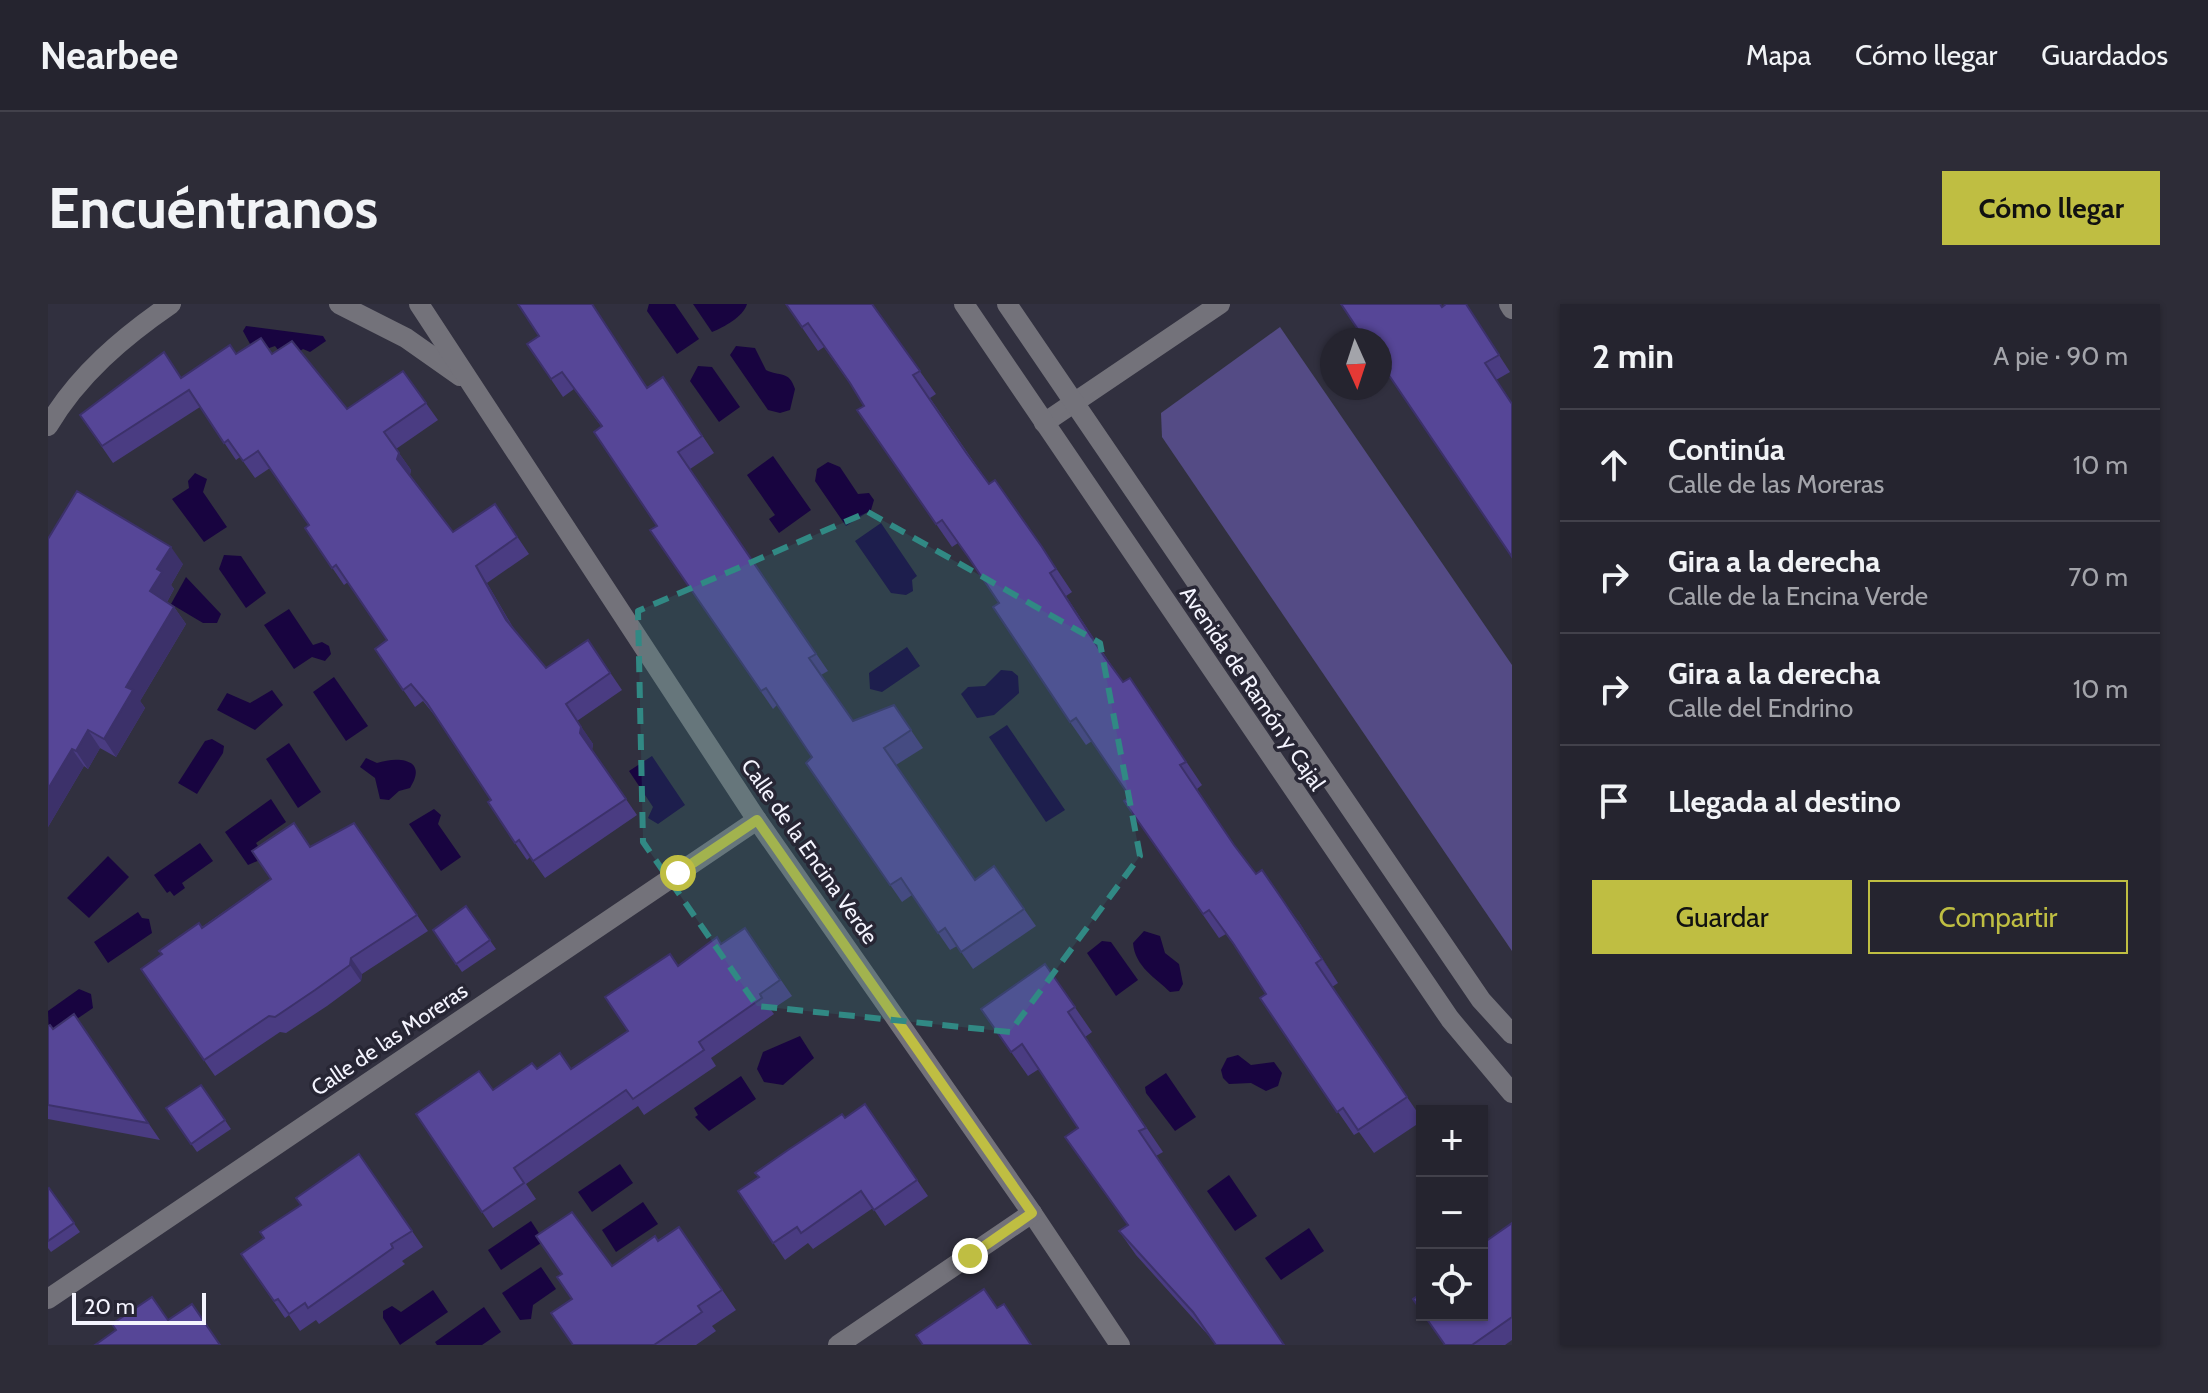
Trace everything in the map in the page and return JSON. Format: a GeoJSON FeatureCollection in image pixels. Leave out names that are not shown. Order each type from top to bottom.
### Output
{"type":"FeatureCollection","features":[{"type":"Feature","properties":{"kind":"street"},"geometry":{"type":"LineString","coordinates":[[48,426],[62,401],[124,337],[171,304]]}},
{"type":"Feature","properties":{"kind":"street","name":"Calle de la Encina Verde"},"geometry":{"type":"LineString","coordinates":[[339,304],[406,338],[467,380]]}},
{"type":"Feature","properties":{"kind":"street","name":"Calle de la Encina Verde"},"geometry":{"type":"LineString","coordinates":[[419,304],[757,820],[1032,1213],[1120,1345]]}},
{"type":"Feature","properties":{"kind":"street","name":"Avenida de Ramón y Cajal"},"geometry":{"type":"LineString","coordinates":[[964,304],[1450,1019],[1512,1093]]}},
{"type":"Feature","properties":{"kind":"street","name":"Avenida de Ramón y Cajal"},"geometry":{"type":"LineString","coordinates":[[1007,304],[1481,1000],[1512,1034]]}},
{"type":"Feature","properties":{"kind":"street"},"geometry":{"type":"LineString","coordinates":[[1044,423],[1220,304]]}},
{"type":"Feature","properties":{"kind":"street","name":"Calle de las Moreras"},"geometry":{"type":"LineString","coordinates":[[48,1299],[757,820]]}},
{"type":"Feature","properties":{"kind":"street"},"geometry":{"type":"LineString","coordinates":[[838,1345],[1032,1213]]}},
{"type":"Feature","properties":{"kind":"highlighted area"},"geometry":{"type":"Polygon","coordinates":[[[868,512],[1100,643],[1140,856],[1010,1032],[757,1006],[643,842],[638,611],[868,512]]]}},
{"type":"Feature","properties":{"kind":"shaded area"},"geometry":{"type":"Polygon","coordinates":[[[649,304],[675,304],[699,339],[677,354],[647,311],[649,304]]]}},
{"type":"Feature","properties":{"kind":"shaded area"},"geometry":{"type":"Polygon","coordinates":[[[693,304],[747,304],[737,317],[712,332],[693,304]]]}},
{"type":"Feature","properties":{"kind":"shaded area"},"geometry":{"type":"Polygon","coordinates":[[[246,326],[323,336],[326,341],[310,352],[303,349],[286,360],[275,346],[255,353],[243,331],[246,326]]]}},
{"type":"Feature","properties":{"kind":"shaded area"},"geometry":{"type":"Polygon","coordinates":[[[1280,327],[1320,385],[1320,400],[1330,400],[1512,665],[1512,951],[1162,437],[1161,413],[1280,327]]]}},
{"type":"Feature","properties":{"kind":"shaded area"},"geometry":{"type":"Polygon","coordinates":[[[736,346],[755,348],[766,370],[790,379],[795,389],[790,410],[780,413],[768,410],[730,355],[736,346]]]}},
{"type":"Feature","properties":{"kind":"shaded area"},"geometry":{"type":"Polygon","coordinates":[[[698,366],[712,367],[740,407],[719,422],[690,381],[698,366]]]}},
{"type":"Feature","properties":{"kind":"shaded area"},"geometry":{"type":"Polygon","coordinates":[[[773,456],[811,510],[779,533],[769,519],[775,515],[747,475],[773,456]]]}},
{"type":"Feature","properties":{"kind":"shaded area"},"geometry":{"type":"Polygon","coordinates":[[[828,462],[840,467],[858,494],[869,493],[874,500],[871,510],[846,526],[815,481],[817,469],[828,462]]]}},
{"type":"Feature","properties":{"kind":"shaded area"},"geometry":{"type":"Polygon","coordinates":[[[195,473],[207,479],[203,492],[227,527],[204,542],[172,499],[189,488],[188,481],[195,473]]]}},
{"type":"Feature","properties":{"kind":"shaded area"},"geometry":{"type":"Polygon","coordinates":[[[881,523],[917,576],[912,580],[913,591],[906,595],[891,593],[855,541],[881,523]]]}},
{"type":"Feature","properties":{"kind":"shaded area"},"geometry":{"type":"Polygon","coordinates":[[[224,555],[241,556],[266,593],[246,608],[219,569],[224,555]]]}},
{"type":"Feature","properties":{"kind":"shaded area"},"geometry":{"type":"Polygon","coordinates":[[[186,577],[221,614],[217,623],[203,623],[171,604],[186,577]]]}},
{"type":"Feature","properties":{"kind":"shaded area"},"geometry":{"type":"Polygon","coordinates":[[[289,609],[313,645],[322,642],[329,646],[331,654],[325,661],[312,657],[294,669],[264,625],[289,609]]]}},
{"type":"Feature","properties":{"kind":"shaded area"},"geometry":{"type":"Polygon","coordinates":[[[907,647],[920,666],[882,692],[870,689],[869,673],[907,647]]]}},
{"type":"Feature","properties":{"kind":"shaded area"},"geometry":{"type":"Polygon","coordinates":[[[1001,670],[1012,671],[1018,676],[1019,693],[994,715],[977,718],[961,694],[968,687],[985,686],[1001,670]]]}},
{"type":"Feature","properties":{"kind":"shaded area"},"geometry":{"type":"Polygon","coordinates":[[[334,677],[368,726],[346,741],[313,692],[334,677]]]}},
{"type":"Feature","properties":{"kind":"shaded area"},"geometry":{"type":"Polygon","coordinates":[[[272,690],[283,705],[255,730],[217,710],[227,693],[250,703],[272,690]]]}},
{"type":"Feature","properties":{"kind":"shaded area"},"geometry":{"type":"Polygon","coordinates":[[[1007,725],[1065,810],[1046,822],[989,737],[1007,725]]]}},
{"type":"Feature","properties":{"kind":"shaded area"},"geometry":{"type":"Polygon","coordinates":[[[212,739],[224,746],[223,753],[197,794],[178,783],[205,741],[212,739]]]}},
{"type":"Feature","properties":{"kind":"shaded area"},"geometry":{"type":"Polygon","coordinates":[[[289,743],[321,792],[298,808],[266,759],[289,743]]]}},
{"type":"Feature","properties":{"kind":"shaded area"},"geometry":{"type":"Polygon","coordinates":[[[652,756],[685,805],[658,824],[648,818],[653,807],[629,771],[652,756]]]}},
{"type":"Feature","properties":{"kind":"shaded area"},"geometry":{"type":"Polygon","coordinates":[[[366,758],[377,763],[401,760],[413,765],[415,778],[410,788],[399,791],[389,800],[380,799],[375,778],[360,767],[366,758]]]}},
{"type":"Feature","properties":{"kind":"shaded area"},"geometry":{"type":"Polygon","coordinates":[[[271,799],[286,822],[256,843],[263,854],[262,859],[248,865],[225,832],[271,799]]]}},
{"type":"Feature","properties":{"kind":"shaded area"},"geometry":{"type":"Polygon","coordinates":[[[434,809],[441,815],[438,824],[461,857],[441,871],[409,824],[434,809]]]}},
{"type":"Feature","properties":{"kind":"shaded area"},"geometry":{"type":"Polygon","coordinates":[[[200,843],[213,861],[182,883],[185,888],[174,896],[170,891],[167,893],[154,875],[200,843]]]}},
{"type":"Feature","properties":{"kind":"shaded area"},"geometry":{"type":"Polygon","coordinates":[[[108,856],[129,877],[89,918],[67,898],[108,856]]]}},
{"type":"Feature","properties":{"kind":"shaded area"},"geometry":{"type":"Polygon","coordinates":[[[138,912],[142,918],[149,919],[152,933],[108,963],[94,942],[138,912]]]}},
{"type":"Feature","properties":{"kind":"shaded area"},"geometry":{"type":"Polygon","coordinates":[[[1144,931],[1160,936],[1165,953],[1179,964],[1183,984],[1179,991],[1170,992],[1138,959],[1133,943],[1144,931]]]}},
{"type":"Feature","properties":{"kind":"shaded area"},"geometry":{"type":"Polygon","coordinates":[[[1102,941],[1111,942],[1138,980],[1116,996],[1087,953],[1102,941]]]}},
{"type":"Feature","properties":{"kind":"shaded area"},"geometry":{"type":"Polygon","coordinates":[[[79,989],[91,994],[93,1008],[49,1038],[48,1011],[79,989]]]}},
{"type":"Feature","properties":{"kind":"shaded area"},"geometry":{"type":"Polygon","coordinates":[[[800,1036],[814,1058],[783,1085],[764,1082],[757,1069],[763,1052],[800,1036]]]}},
{"type":"Feature","properties":{"kind":"shaded area"},"geometry":{"type":"Polygon","coordinates":[[[1238,1055],[1251,1065],[1274,1062],[1282,1073],[1278,1086],[1266,1091],[1251,1083],[1229,1084],[1221,1070],[1227,1058],[1238,1055]]]}},
{"type":"Feature","properties":{"kind":"shaded area"},"geometry":{"type":"Polygon","coordinates":[[[1166,1073],[1196,1117],[1175,1131],[1146,1093],[1145,1087],[1166,1073]]]}},
{"type":"Feature","properties":{"kind":"shaded area"},"geometry":{"type":"Polygon","coordinates":[[[741,1076],[756,1099],[709,1131],[695,1117],[698,1115],[694,1108],[741,1076]]]}},
{"type":"Feature","properties":{"kind":"shaded area"},"geometry":{"type":"Polygon","coordinates":[[[620,1164],[633,1183],[592,1212],[578,1192],[620,1164]]]}},
{"type":"Feature","properties":{"kind":"shaded area"},"geometry":{"type":"Polygon","coordinates":[[[1229,1175],[1257,1216],[1235,1231],[1207,1191],[1229,1175]]]}},
{"type":"Feature","properties":{"kind":"shaded area"},"geometry":{"type":"Polygon","coordinates":[[[643,1202],[658,1224],[616,1252],[602,1230],[643,1202]]]}},
{"type":"Feature","properties":{"kind":"shaded area"},"geometry":{"type":"Polygon","coordinates":[[[531,1221],[544,1241],[501,1270],[488,1250],[531,1221]]]}},
{"type":"Feature","properties":{"kind":"shaded area"},"geometry":{"type":"Polygon","coordinates":[[[1309,1228],[1324,1251],[1281,1280],[1265,1258],[1309,1228]]]}},
{"type":"Feature","properties":{"kind":"shaded area"},"geometry":{"type":"Polygon","coordinates":[[[541,1267],[556,1289],[533,1305],[531,1319],[520,1320],[502,1293],[541,1267]]]}},
{"type":"Feature","properties":{"kind":"shaded area"},"geometry":{"type":"Polygon","coordinates":[[[433,1290],[448,1312],[400,1345],[383,1318],[383,1311],[392,1306],[401,1312],[433,1290]]]}},
{"type":"Feature","properties":{"kind":"shaded area"},"geometry":{"type":"Polygon","coordinates":[[[484,1307],[501,1332],[482,1345],[437,1345],[435,1342],[484,1307]]]}},
{"type":"Feature","properties":{"kind":"building"},"geometry":{"type":"Polygon","coordinates":[[[518,304],[592,304],[647,388],[663,377],[702,436],[678,452],[816,654],[809,658],[853,721],[894,705],[911,730],[884,748],[975,880],[994,866],[1024,909],[961,952],[945,928],[938,933],[901,878],[890,885],[806,763],[812,757],[766,688],[761,691],[650,530],[657,526],[594,432],[602,426],[562,372],[551,379],[527,344],[539,336],[518,304]]]}},
{"type":"Feature","properties":{"kind":"building"},"geometry":{"type":"Polygon","coordinates":[[[786,304],[872,304],[920,371],[913,375],[967,454],[989,484],[995,480],[1042,547],[1056,569],[1050,573],[1101,652],[1123,682],[1130,678],[1186,762],[1180,765],[1234,845],[1256,874],[1262,870],[1282,899],[1322,959],[1316,963],[1407,1097],[1358,1130],[1343,1108],[1337,1112],[1260,998],[1266,994],[1233,943],[1209,910],[1203,914],[1124,801],[1130,797],[1076,718],[1070,722],[993,607],[999,603],[969,558],[942,520],[936,524],[857,410],[864,406],[850,383],[808,323],[802,327],[786,304]]]}},
{"type":"Feature","properties":{"kind":"building"},"geometry":{"type":"Polygon","coordinates":[[[1341,304],[1440,304],[1442,307],[1446,304],[1466,304],[1499,355],[1485,363],[1512,404],[1512,557],[1392,380],[1392,328],[1357,328],[1341,304]]]}},
{"type":"Feature","properties":{"kind":"building"},"geometry":{"type":"Polygon","coordinates":[[[261,338],[272,354],[292,341],[347,409],[403,371],[426,403],[384,432],[399,453],[397,459],[453,532],[495,504],[517,537],[476,566],[506,620],[546,668],[588,640],[610,673],[566,704],[581,727],[580,733],[626,799],[533,861],[519,840],[515,843],[488,802],[491,800],[427,703],[411,684],[403,690],[375,649],[387,640],[336,565],[332,568],[305,528],[309,525],[258,451],[243,461],[228,440],[224,443],[189,390],[102,446],[80,415],[164,352],[181,378],[230,345],[236,354],[261,338]]]}},
{"type":"Feature","properties":{"kind":"building"},"geometry":{"type":"Polygon","coordinates":[[[77,491],[171,547],[157,569],[162,572],[150,591],[174,607],[126,687],[133,690],[104,739],[88,730],[76,751],[72,749],[48,789],[48,539],[77,491]]]}},
{"type":"Feature","properties":{"kind":"building"},"geometry":{"type":"Polygon","coordinates":[[[294,823],[310,847],[354,823],[417,915],[351,958],[350,965],[315,990],[275,1017],[269,1016],[204,1060],[141,969],[162,954],[159,951],[199,923],[202,928],[271,879],[252,851],[294,823]]]}},
{"type":"Feature","properties":{"kind":"building"},"geometry":{"type":"Polygon","coordinates":[[[466,906],[490,940],[456,964],[433,930],[466,906]]]}},
{"type":"Feature","properties":{"kind":"building"},"geometry":{"type":"Polygon","coordinates":[[[745,928],[780,980],[760,994],[762,998],[699,1042],[704,1050],[633,1099],[626,1090],[514,1168],[524,1183],[482,1212],[416,1114],[479,1071],[493,1090],[532,1063],[537,1069],[560,1053],[571,1069],[628,1031],[605,997],[670,954],[678,966],[717,937],[721,944],[745,928]]]}},
{"type":"Feature","properties":{"kind":"building"},"geometry":{"type":"Polygon","coordinates":[[[1045,964],[1075,1007],[1068,1012],[1146,1128],[1139,1131],[1284,1345],[1216,1345],[1193,1312],[1119,1231],[1128,1225],[1065,1137],[1078,1128],[1022,1044],[1011,1052],[981,1009],[1045,964]]]}},
{"type":"Feature","properties":{"kind":"building"},"geometry":{"type":"Polygon","coordinates":[[[74,1014],[148,1123],[48,1105],[48,1026],[53,1029],[74,1014]]]}},
{"type":"Feature","properties":{"kind":"building"},"geometry":{"type":"Polygon","coordinates":[[[201,1085],[225,1120],[191,1144],[166,1108],[201,1085]]]}},
{"type":"Feature","properties":{"kind":"building"},"geometry":{"type":"Polygon","coordinates":[[[865,1104],[917,1180],[874,1210],[861,1191],[801,1233],[797,1227],[773,1243],[738,1191],[759,1177],[755,1173],[788,1150],[842,1114],[845,1118],[865,1104]]]}},
{"type":"Feature","properties":{"kind":"building"},"geometry":{"type":"Polygon","coordinates":[[[359,1154],[412,1231],[308,1308],[305,1303],[289,1314],[278,1299],[274,1301],[241,1254],[264,1238],[260,1232],[301,1205],[296,1198],[359,1154]]]}},
{"type":"Feature","properties":{"kind":"building"},"geometry":{"type":"Polygon","coordinates":[[[48,1189],[74,1223],[48,1241],[48,1189]]]}},
{"type":"Feature","properties":{"kind":"building"},"geometry":{"type":"Polygon","coordinates":[[[572,1212],[612,1266],[655,1236],[658,1241],[679,1227],[722,1290],[698,1306],[702,1312],[654,1345],[573,1345],[551,1313],[572,1299],[557,1277],[562,1274],[536,1236],[572,1212]]]}},
{"type":"Feature","properties":{"kind":"building"},"geometry":{"type":"Polygon","coordinates":[[[1512,1223],[1512,1317],[1472,1345],[1445,1345],[1428,1321],[1488,1321],[1488,1240],[1512,1223]]]}},
{"type":"Feature","properties":{"kind":"building"},"geometry":{"type":"Polygon","coordinates":[[[984,1289],[997,1308],[1004,1304],[1031,1345],[923,1345],[916,1335],[984,1289]]]}},
{"type":"Feature","properties":{"kind":"building"},"geometry":{"type":"Polygon","coordinates":[[[152,1297],[168,1320],[192,1304],[220,1345],[95,1345],[116,1330],[112,1324],[152,1297]]]}},
{"type":"Feature","properties":{"kind":"route"},"geometry":{"type":"LineString","coordinates":[[678,873],[757,820],[1032,1213],[970,1256]]}}]}
